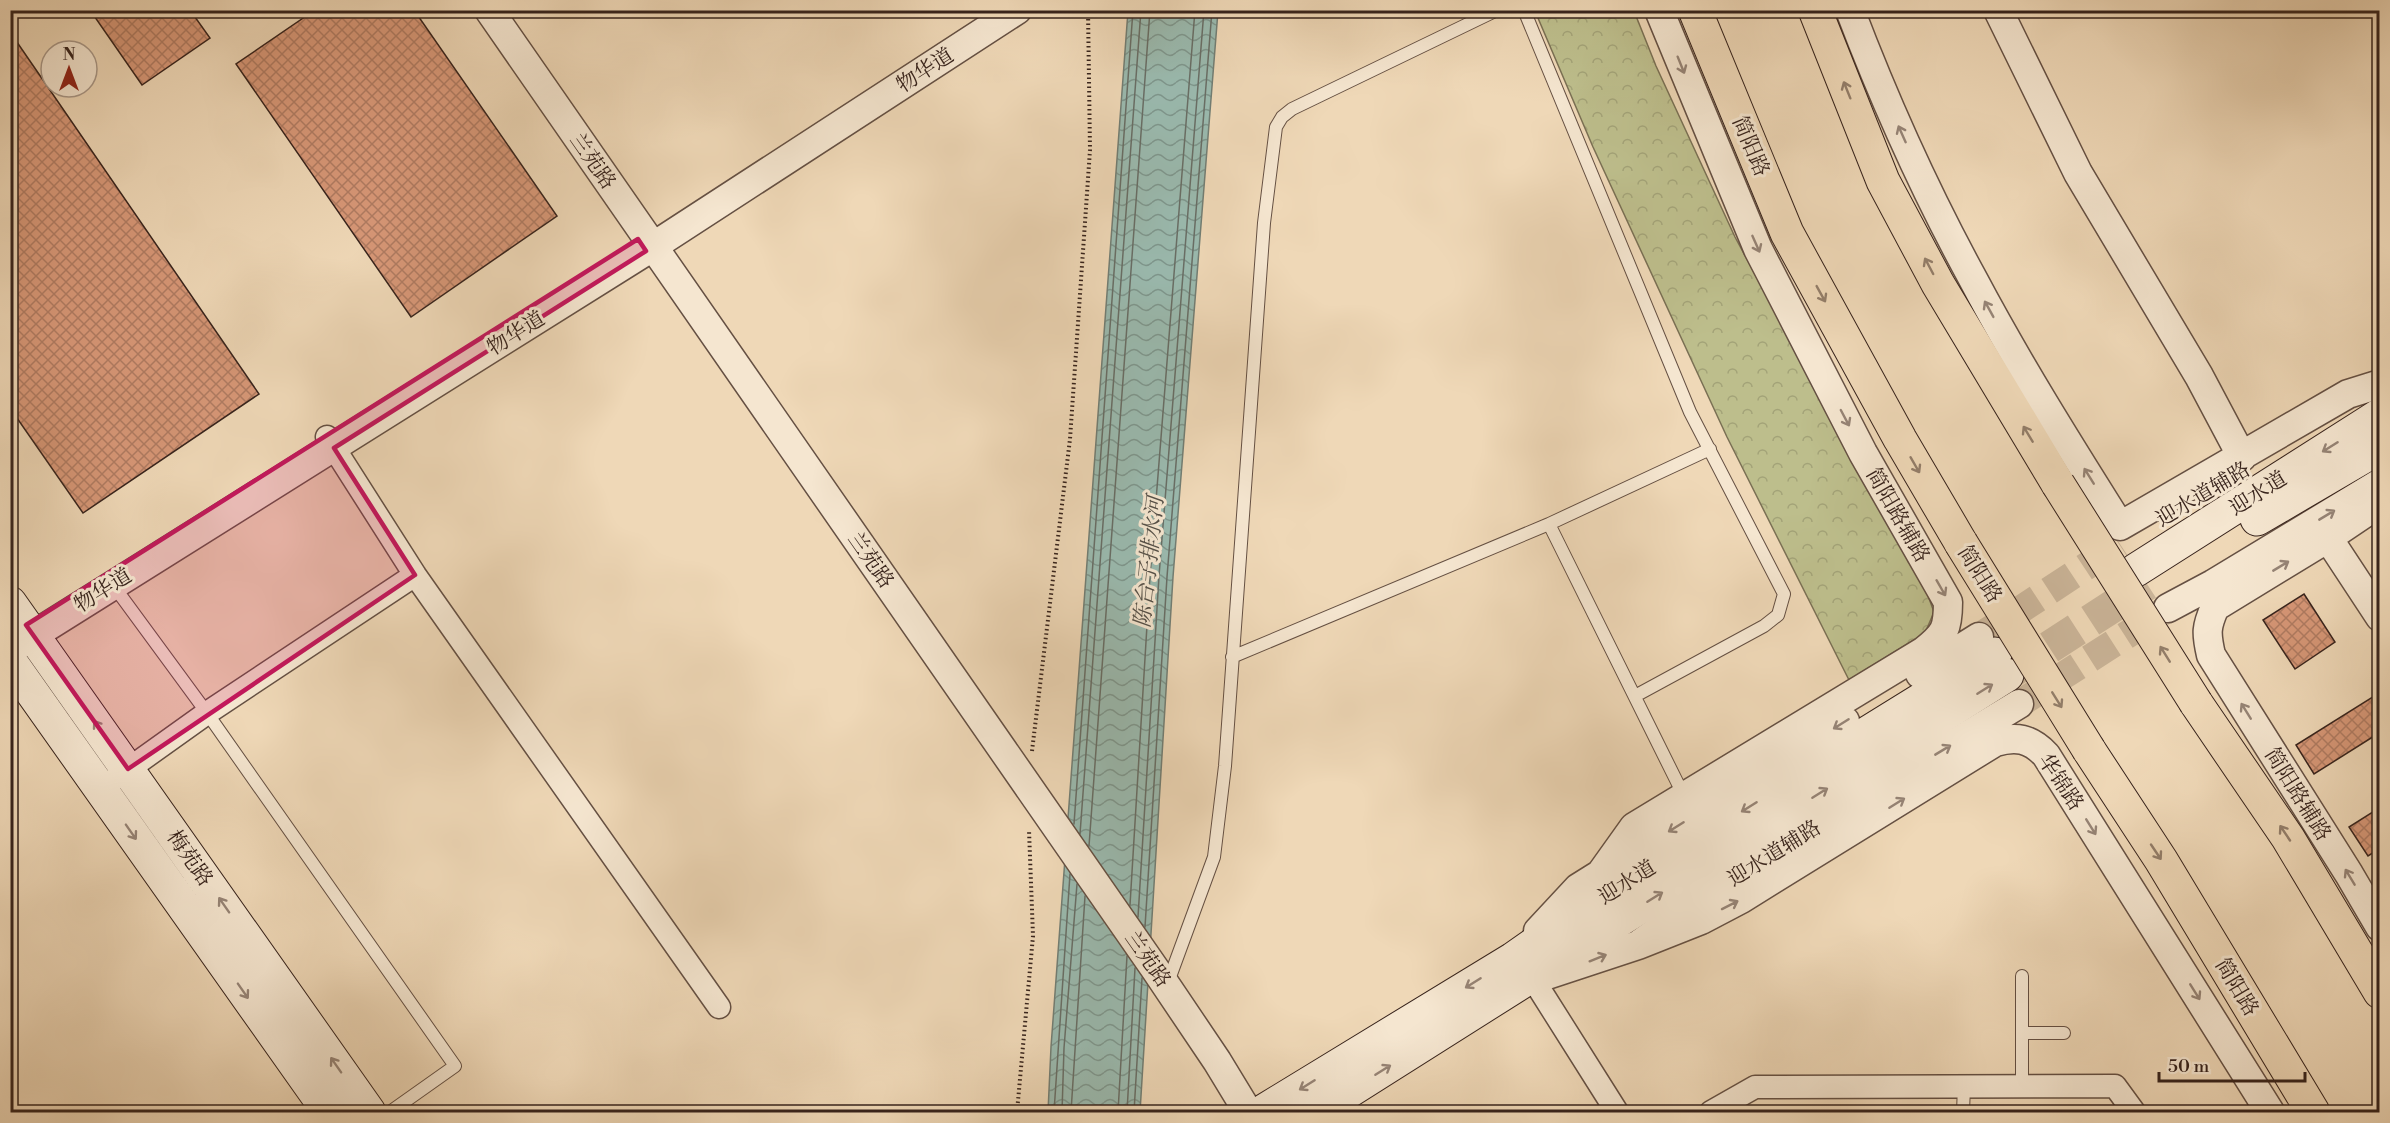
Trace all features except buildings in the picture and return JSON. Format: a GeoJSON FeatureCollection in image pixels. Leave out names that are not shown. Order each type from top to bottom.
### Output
{"type":"FeatureCollection","features":[{"type":"Feature","properties":{"kind":"highway","name":"简阳路"},"geometry":{"type":"LineString","coordinates":[[1695,10],[1788,233],[1900,439],[1960,543],[2089,750],[2161,860],[2313,1113]]}},
{"type":"Feature","properties":{"kind":"highway"},"geometry":{"type":"LineString","coordinates":[[1815,10],[1884,181],[1938,284],[2058,484],[2196,703],[2288,838],[2379,992]]}},
{"type":"Feature","properties":{"kind":"main road","name":"迎水道"},"geometry":{"type":"LineString","coordinates":[[2131,556],[2379,416]]}},
{"type":"Feature","properties":{"kind":"main road","name":"迎水道"},"geometry":{"type":"LineString","coordinates":[[2131,556],[2379,447]]}},
{"type":"Feature","properties":{"kind":"main road","name":"梅苑路"},"geometry":{"type":"LineString","coordinates":[[16,638],[37,667],[71,689],[369,1113]]}},
{"type":"Feature","properties":{"kind":"main road","name":"梅苑路"},"geometry":{"type":"LineString","coordinates":[[16,638],[36,698],[329,1113]]}},
{"type":"Feature","properties":{"kind":"main road","name":"迎水道"},"geometry":{"type":"LineString","coordinates":[[1316,1113],[1523,973],[2000,668]]}},
{"type":"Feature","properties":{"kind":"main road","name":"迎水道"},"geometry":{"type":"LineString","coordinates":[[1262,1113],[1523,973]]}},
{"type":"Feature","properties":{"kind":"street","name":"兰苑路"},"geometry":{"type":"LineString","coordinates":[[479,10],[645,243],[1160,984],[1217,1061],[1248,1113]]}},
{"type":"Feature","properties":{"kind":"street","name":"兰苑路"},"geometry":{"type":"LineString","coordinates":[[489,10],[645,243]]}},
{"type":"Feature","properties":{"kind":"street","name":"物华道"},"geometry":{"type":"LineString","coordinates":[[645,243],[1001,10]]}},
{"type":"Feature","properties":{"kind":"street","name":"物华道"},"geometry":{"type":"LineString","coordinates":[[16,638],[1017,10]]}},
{"type":"Feature","properties":{"kind":"street","name":"简阳路辅路"},"geometry":{"type":"LineString","coordinates":[[1599,876],[1634,827],[1924,651],[1942,637],[1948,622],[1948,602],[1863,453],[1768,269],[1659,10]]}},
{"type":"Feature","properties":{"kind":"street"},"geometry":{"type":"LineString","coordinates":[[1850,10],[1867,55],[1919,172],[1972,278],[2131,556]]}},
{"type":"Feature","properties":{"kind":"street"},"geometry":{"type":"LineString","coordinates":[[1998,10],[2078,173],[2199,376],[2242,457]]}},
{"type":"Feature","properties":{"kind":"street","name":"迎水道辅路"},"geometry":{"type":"LineString","coordinates":[[2131,556],[2242,457],[2348,394],[2379,384]]}},
{"type":"Feature","properties":{"kind":"street","name":"迎水道辅路"},"geometry":{"type":"LineString","coordinates":[[2131,556],[2379,389]]}},
{"type":"Feature","properties":{"kind":"street"},"geometry":{"type":"LineString","coordinates":[[331,442],[415,575],[719,1007]]}},
{"type":"Feature","properties":{"kind":"street"},"geometry":{"type":"LineString","coordinates":[[2168,609],[2214,584],[2379,483]]}},
{"type":"Feature","properties":{"kind":"street","name":"简阳路辅路"},"geometry":{"type":"LineString","coordinates":[[2379,503],[2328,538],[2215,607],[2206,635],[2211,655],[2349,874],[2379,927]]}},
{"type":"Feature","properties":{"kind":"street"},"geometry":{"type":"LineString","coordinates":[[2328,538],[2379,616]]}},
{"type":"Feature","properties":{"kind":"street"},"geometry":{"type":"LineString","coordinates":[[101,789],[207,713],[415,575]]}},
{"type":"Feature","properties":{"kind":"street"},"geometry":{"type":"LineString","coordinates":[[1617,1113],[1523,973],[1578,888],[2000,668]]}},
{"type":"Feature","properties":{"kind":"street","name":"迎水道辅路"},"geometry":{"type":"LineString","coordinates":[[1523,973],[1638,945],[1726,882],[2000,668]]}},
{"type":"Feature","properties":{"kind":"street"},"geometry":{"type":"LineString","coordinates":[[10,676],[36,698]]}},
{"type":"Feature","properties":{"kind":"street","name":"华锦路"},"geometry":{"type":"LineString","coordinates":[[1638,945],[1701,920],[1741,899],[1995,742],[2016,738],[2027,740],[2038,746],[2046,755],[2270,1113]]}},
{"type":"Feature","properties":{"kind":"street","name":"兰苑路"},"geometry":{"type":"LineString","coordinates":[[1160,984],[1232,1113]]}},
{"type":"Feature","properties":{"kind":"street"},"geometry":{"type":"LineString","coordinates":[[1711,1113],[1755,1087],[2115,1086],[2134,1113]]}},
{"type":"Feature","properties":{"kind":"lane"},"geometry":{"type":"LineString","coordinates":[[1160,984],[1214,857],[1225,766],[1264,223],[1276,127],[1282,117],[1292,109],[1497,10]]}},
{"type":"Feature","properties":{"kind":"lane"},"geometry":{"type":"LineString","coordinates":[[1524,10],[1690,412],[1784,594],[1778,615],[1764,626],[1635,696]]}},
{"type":"Feature","properties":{"kind":"lane"},"geometry":{"type":"LineString","coordinates":[[1232,657],[1550,524],[1710,449]]}},
{"type":"Feature","properties":{"kind":"lane"},"geometry":{"type":"LineString","coordinates":[[1550,524],[1684,796]]}},
{"type":"Feature","properties":{"kind":"lane"},"geometry":{"type":"LineString","coordinates":[[109,580],[207,713],[455,1066],[390,1113]]}},
{"type":"Feature","properties":{"kind":"lane"},"geometry":{"type":"LineString","coordinates":[[2022,976],[2022,1086]]}},
{"type":"Feature","properties":{"kind":"lane"},"geometry":{"type":"LineString","coordinates":[[2022,1033],[2064,1033]]}},
{"type":"Feature","properties":{"kind":"lane"},"geometry":{"type":"LineString","coordinates":[[1963,1113],[1964,1086]]}},
{"type":"Feature","properties":{"kind":"path"},"geometry":{"type":"LineString","coordinates":[[1017,1113],[1032,936],[1028,794],[1070,439],[1090,150],[1088,10]]}},
{"type":"Feature","properties":{"kind":"highlighted area"},"geometry":{"type":"Polygon","coordinates":[[[638,239],[646,251],[334,448],[415,575],[128,769],[26,625],[638,239]]]}},
{"type":"Feature","properties":{"kind":"green space"},"geometry":{"type":"Polygon","coordinates":[[[1535,11],[1634,11],[1656,66],[1735,237],[1927,593],[1934,612],[1925,633],[1849,680],[1727,437],[1593,147],[1535,11]]]}},
{"type":"Feature","properties":{"kind":"water","name":"陈台子排水河"},"geometry":{"type":"Polygon","coordinates":[[[1128,11],[1218,11],[1173,577],[1140,1112],[1048,1112],[1051,1047],[1128,11]]]}},
{"type":"Feature","properties":{"kind":"tunnel"},"geometry":{"type":"LineString","coordinates":[[1979,637],[2120,544]]}},
{"type":"Feature","properties":{"kind":"tunnel"},"geometry":{"type":"LineString","coordinates":[[2008,674],[2147,584]]}},
{"type":"Feature","properties":{"kind":"tunnel"},"geometry":{"type":"LineString","coordinates":[[2019,704],[2164,611]]}}]}
